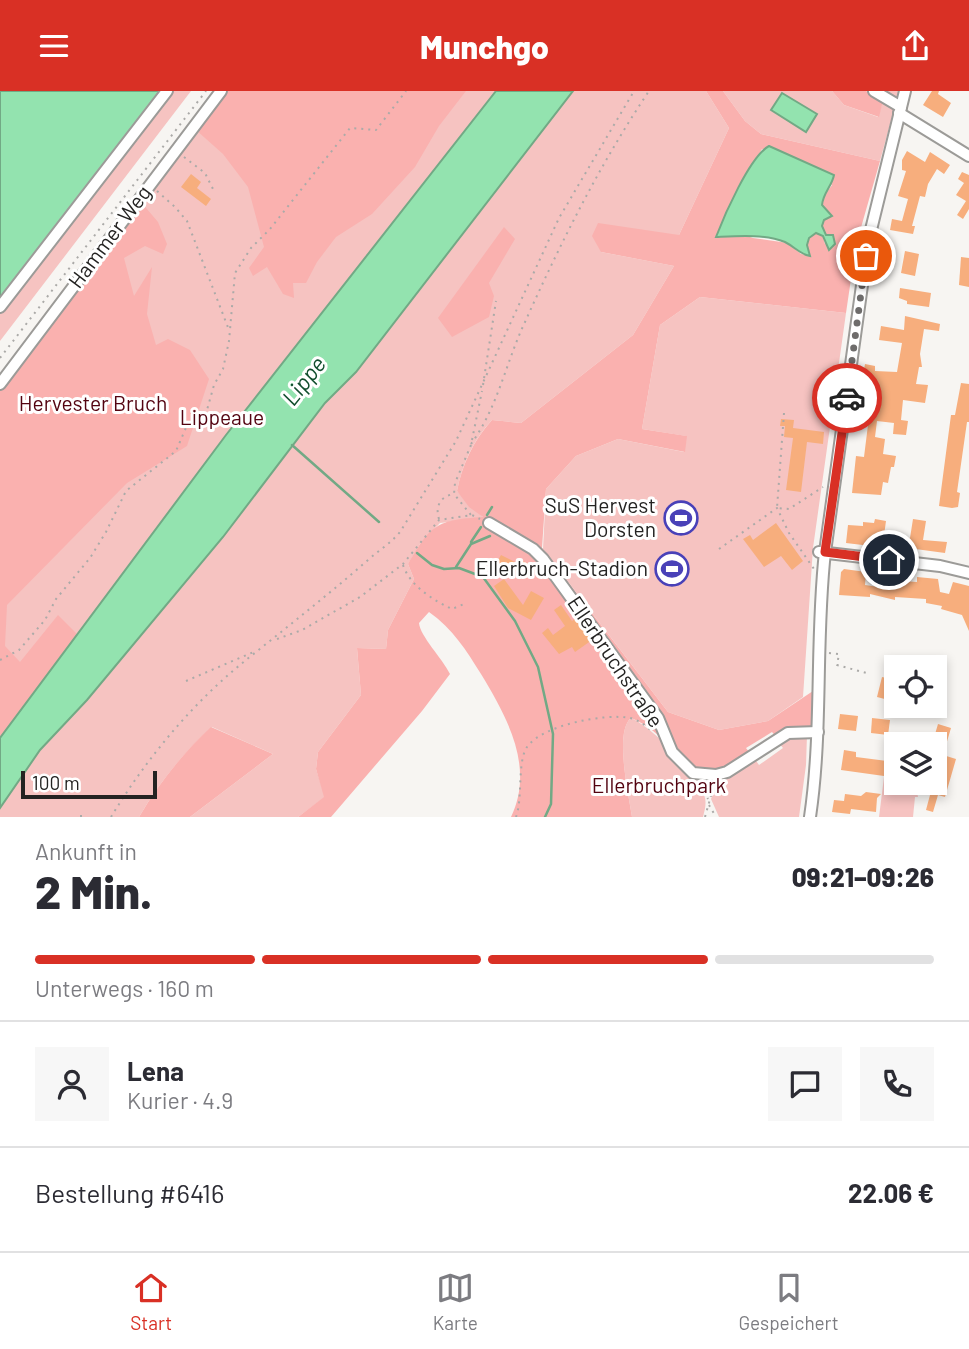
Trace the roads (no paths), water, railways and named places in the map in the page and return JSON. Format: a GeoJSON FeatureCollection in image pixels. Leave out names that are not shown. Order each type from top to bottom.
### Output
{"type":"FeatureCollection","features":[{"type":"Feature","properties":{"kind":"street"},"geometry":{"type":"LineString","coordinates":[[0,307],[167,91]]}},
{"type":"Feature","properties":{"kind":"street","name":"Hammer Weg"},"geometry":{"type":"LineString","coordinates":[[0,384],[221,91]]}},
{"type":"Feature","properties":{"kind":"street"},"geometry":{"type":"LineString","coordinates":[[874,91],[969,156]]}},
{"type":"Feature","properties":{"kind":"street"},"geometry":{"type":"LineString","coordinates":[[810,817],[818,732],[822,552],[836,479],[869,242],[905,91]]}},
{"type":"Feature","properties":{"kind":"street","name":"Ellerbruchstraße"},"geometry":{"type":"LineString","coordinates":[[489,523],[524,543],[543,559],[658,718],[667,743],[693,773],[716,775],[727,772],[788,733],[818,732]]}},
{"type":"Feature","properties":{"kind":"street"},"geometry":{"type":"LineString","coordinates":[[822,552],[940,566],[969,573]]}},
{"type":"Feature","properties":{"kind":"water"},"geometry":{"type":"Polygon","coordinates":[[[0,91],[162,91],[0,299],[0,91]]]}},
{"type":"Feature","properties":{"kind":"water","name":"Lippe"},"geometry":{"type":"Polygon","coordinates":[[[496,91],[573,91],[356,372],[325,403],[223,537],[87,700],[40,750],[0,808],[0,738],[226,435],[496,91]]]}},
{"type":"Feature","properties":{"kind":"water"},"geometry":{"type":"Polygon","coordinates":[[[782,93],[817,114],[806,132],[771,110],[782,93]]]}},
{"type":"Feature","properties":{"kind":"water"},"geometry":{"type":"Polygon","coordinates":[[[769,146],[834,175],[822,205],[832,216],[824,220],[822,226],[826,235],[833,235],[835,244],[829,250],[823,236],[816,233],[809,238],[807,245],[810,256],[785,242],[769,238],[716,237],[746,174],[769,146]]]}},
{"type":"Feature","properties":{"kind":"waterway"},"geometry":{"type":"LineString","coordinates":[[292,445],[379,522]]}},
{"type":"Feature","properties":{"kind":"waterway"},"geometry":{"type":"LineString","coordinates":[[487,515],[492,507]]}},
{"type":"Feature","properties":{"kind":"waterway"},"geometry":{"type":"LineString","coordinates":[[471,542],[481,527]]}},
{"type":"Feature","properties":{"kind":"waterway"},"geometry":{"type":"LineString","coordinates":[[456,567],[471,544],[490,536]]}},
{"type":"Feature","properties":{"kind":"waterway"},"geometry":{"type":"LineString","coordinates":[[417,553],[432,565],[444,569],[459,568],[483,577],[515,621],[538,667],[553,734],[551,804],[545,817]]}},
{"type":"Feature","properties":{"kind":"place","name":"SuS Hervest Dorsten"},"geometry":{"type":"Point","coordinates":[681,518]}},
{"type":"Feature","properties":{"kind":"place","name":"Ellerbruch-Stadion"},"geometry":{"type":"Point","coordinates":[672,569]}},
{"type":"Feature","properties":{"kind":"park label","name":"Hervester Bruch"},"geometry":{"type":"Point","coordinates":[93,404]}},
{"type":"Feature","properties":{"kind":"park label","name":"Lippeaue"},"geometry":{"type":"Point","coordinates":[222,418]}},
{"type":"Feature","properties":{"kind":"park label","name":"Ellerbruchpark"},"geometry":{"type":"Point","coordinates":[659,786]}}]}
